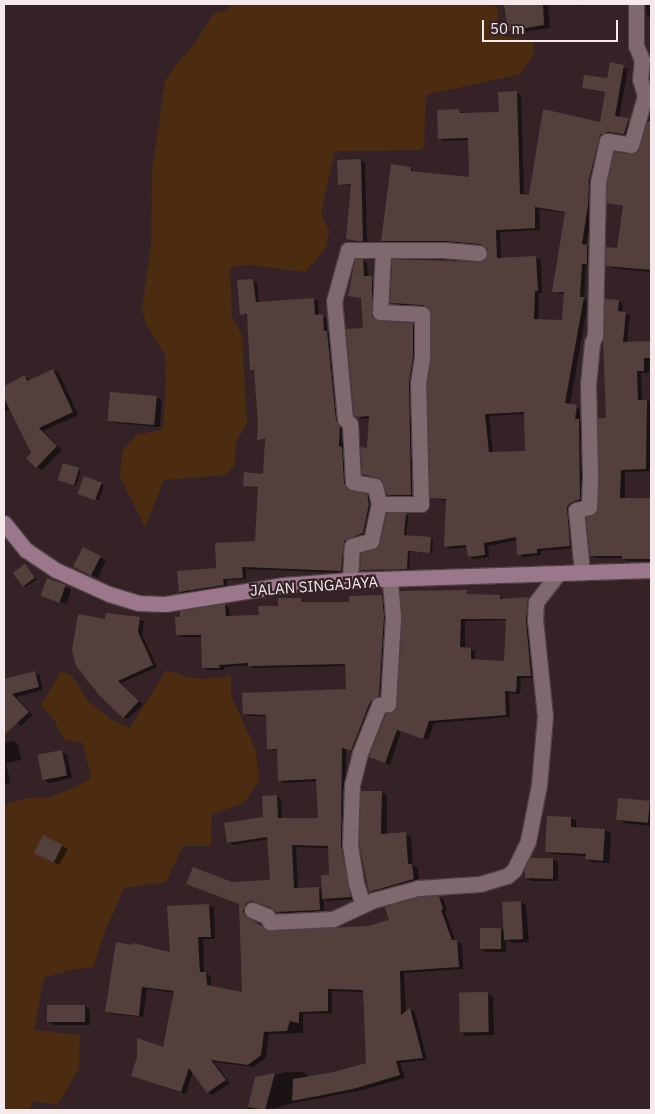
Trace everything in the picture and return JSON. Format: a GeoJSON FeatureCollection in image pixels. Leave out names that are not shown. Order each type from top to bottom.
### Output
{"type":"FeatureCollection","features":[{"type":"Feature","properties":{"kind":"street"},"geometry":{"type":"LineString","coordinates":[[582,572],[576,510],[589,507],[588,385],[592,343],[595,335],[598,182],[608,141],[631,145],[644,96],[640,79],[642,60],[636,46],[636,4]]}},
{"type":"Feature","properties":{"kind":"street"},"geometry":{"type":"LineString","coordinates":[[350,580],[352,546],[371,541],[379,504],[375,486],[353,482],[350,424],[345,419],[334,301],[348,250],[444,250],[479,253]]}},
{"type":"Feature","properties":{"kind":"street"},"geometry":{"type":"LineString","coordinates":[[379,504],[421,504],[418,383],[422,358],[422,314],[380,312],[383,251]]}},
{"type":"Feature","properties":{"kind":"street","name":"JALAN SINGAJAYA"},"geometry":{"type":"LineString","coordinates":[[4,523],[26,550],[56,570],[109,594],[138,603],[165,604],[283,585],[350,580],[651,570]]}},
{"type":"Feature","properties":{"kind":"street"},"geometry":{"type":"LineString","coordinates":[[252,910],[266,916],[272,922],[333,918],[418,888],[480,884],[507,876],[514,870],[528,841],[539,785],[544,716],[535,620],[536,602],[559,573]]}},
{"type":"Feature","properties":{"kind":"street"},"geometry":{"type":"LineString","coordinates":[[363,906],[356,883],[350,844],[352,785],[360,752],[378,705],[388,704],[393,616],[390,580]]}},
{"type":"Feature","properties":{"kind":"shaded area"},"geometry":{"type":"Polygon","coordinates":[[[233,4],[483,4],[497,7],[500,35],[534,41],[534,54],[521,74],[426,95],[424,147],[419,150],[335,151],[321,213],[329,231],[326,248],[305,272],[250,265],[230,267],[232,318],[242,335],[247,423],[237,439],[234,466],[226,475],[164,480],[145,527],[120,477],[122,451],[137,435],[163,429],[166,382],[165,355],[146,324],[142,308],[151,247],[152,172],[165,81],[174,67],[196,42],[213,14],[225,11],[233,4]]]}},
{"type":"Feature","properties":{"kind":"shaded area"},"geometry":{"type":"Polygon","coordinates":[[[166,670],[187,677],[203,679],[231,676],[231,695],[256,751],[259,780],[244,803],[212,814],[211,846],[183,846],[166,882],[124,888],[106,929],[93,967],[71,970],[44,978],[34,1030],[80,1035],[79,1068],[58,1105],[33,1101],[29,1110],[4,1110],[4,808],[9,803],[27,798],[50,797],[76,787],[91,778],[83,743],[64,740],[54,720],[41,705],[61,672],[72,676],[89,702],[112,720],[130,728],[166,670]]]}},
{"type":"Feature","properties":{"kind":"building"},"geometry":{"type":"Polygon","coordinates":[[[504,4],[543,4],[544,25],[508,31],[504,4]]]}},
{"type":"Feature","properties":{"kind":"building"},"geometry":{"type":"Polygon","coordinates":[[[610,62],[624,65],[615,116],[629,118],[624,134],[608,132],[600,135],[589,180],[588,205],[582,244],[587,245],[587,264],[582,264],[580,297],[584,297],[565,403],[577,405],[575,419],[579,419],[580,499],[570,503],[567,507],[570,546],[537,549],[537,553],[517,555],[516,537],[484,543],[485,555],[468,557],[466,545],[444,547],[446,499],[430,498],[427,384],[431,358],[430,309],[423,305],[390,303],[392,259],[479,262],[486,259],[488,249],[480,244],[445,241],[381,241],[391,164],[411,167],[411,171],[469,177],[468,138],[438,139],[437,110],[459,109],[460,113],[499,112],[498,92],[517,91],[520,194],[529,195],[543,109],[600,122],[605,92],[582,88],[584,75],[607,78],[610,62]],[[535,207],[535,228],[496,230],[497,258],[536,256],[538,291],[535,291],[534,319],[562,320],[564,292],[552,292],[565,212],[535,207]],[[524,412],[485,414],[489,452],[525,451],[524,412]]]}},
{"type":"Feature","properties":{"kind":"building"},"geometry":{"type":"Polygon","coordinates":[[[648,121],[651,122],[651,270],[606,266],[606,247],[617,248],[623,206],[607,203],[607,183],[614,152],[630,154],[637,152],[648,121]]]}},
{"type":"Feature","properties":{"kind":"building"},"geometry":{"type":"Polygon","coordinates":[[[361,159],[363,241],[358,241],[346,239],[351,184],[338,185],[337,160],[361,159]]]}},
{"type":"Feature","properties":{"kind":"building"},"geometry":{"type":"Polygon","coordinates":[[[355,259],[363,259],[364,276],[372,276],[372,317],[380,321],[413,323],[413,357],[409,383],[411,495],[387,495],[381,479],[362,474],[361,447],[367,448],[369,416],[357,417],[354,415],[346,329],[363,328],[361,298],[348,296],[355,259]]]}},
{"type":"Feature","properties":{"kind":"building"},"geometry":{"type":"Polygon","coordinates":[[[253,279],[256,302],[314,298],[315,315],[323,314],[324,331],[327,331],[336,420],[340,427],[339,446],[342,447],[344,483],[348,490],[367,494],[369,504],[363,533],[344,541],[341,571],[242,567],[243,578],[223,579],[224,585],[179,592],[177,571],[216,568],[215,543],[255,541],[258,487],[243,486],[244,472],[263,474],[265,439],[257,440],[258,423],[254,370],[250,371],[247,314],[240,315],[237,280],[253,279]]]}},
{"type":"Feature","properties":{"kind":"building"},"geometry":{"type":"Polygon","coordinates":[[[605,299],[619,300],[618,311],[626,312],[623,342],[651,341],[651,358],[644,358],[644,371],[637,371],[638,400],[647,400],[646,469],[621,470],[620,498],[651,498],[650,559],[622,559],[622,556],[590,556],[586,517],[595,514],[598,508],[598,418],[606,418],[603,340],[605,299]]]}},
{"type":"Feature","properties":{"kind":"building"},"geometry":{"type":"Polygon","coordinates":[[[53,369],[73,412],[39,428],[57,446],[36,468],[26,458],[31,453],[4,398],[4,386],[25,375],[27,381],[53,369]]]}},
{"type":"Feature","properties":{"kind":"building"},"geometry":{"type":"Polygon","coordinates":[[[110,392],[157,396],[154,425],[107,421],[110,392]]]}},
{"type":"Feature","properties":{"kind":"building"},"geometry":{"type":"Polygon","coordinates":[[[63,463],[79,468],[74,485],[58,480],[63,463]]]}},
{"type":"Feature","properties":{"kind":"building"},"geometry":{"type":"Polygon","coordinates":[[[84,476],[102,483],[95,501],[77,494],[84,476]]]}},
{"type":"Feature","properties":{"kind":"building"},"geometry":{"type":"Polygon","coordinates":[[[387,513],[406,513],[404,535],[431,537],[430,553],[408,551],[407,569],[360,570],[361,553],[374,550],[380,543],[387,513]]]}},
{"type":"Feature","properties":{"kind":"building"},"geometry":{"type":"Polygon","coordinates":[[[83,547],[101,556],[91,576],[73,567],[83,547]]]}},
{"type":"Feature","properties":{"kind":"building"},"geometry":{"type":"Polygon","coordinates":[[[25,564],[35,578],[23,587],[13,573],[25,564]]]}},
{"type":"Feature","properties":{"kind":"building"},"geometry":{"type":"Polygon","coordinates":[[[47,578],[66,585],[59,603],[41,596],[47,578]]]}},
{"type":"Feature","properties":{"kind":"building"},"geometry":{"type":"Polygon","coordinates":[[[467,590],[467,594],[500,595],[500,599],[528,597],[526,621],[531,676],[517,676],[516,692],[505,691],[506,715],[429,721],[423,739],[397,730],[385,763],[369,757],[386,714],[393,712],[397,705],[402,617],[400,591],[467,590]],[[461,619],[460,647],[471,648],[471,659],[504,661],[506,619],[461,619]]]}},
{"type":"Feature","properties":{"kind":"building"},"geometry":{"type":"Polygon","coordinates":[[[382,595],[384,616],[379,696],[370,702],[351,751],[342,748],[341,845],[351,897],[322,899],[321,875],[329,875],[328,846],[292,845],[294,888],[319,887],[320,910],[276,912],[270,907],[251,901],[246,903],[243,911],[245,916],[270,931],[368,926],[389,920],[385,907],[420,897],[439,896],[443,909],[441,910],[452,940],[457,940],[459,967],[400,971],[401,1015],[410,1008],[423,1058],[396,1061],[400,1075],[353,1089],[292,1101],[293,1079],[334,1072],[366,1063],[363,990],[328,989],[328,1011],[299,1012],[299,1023],[290,1021],[287,1031],[264,1032],[261,1055],[248,1065],[211,1060],[226,1080],[207,1093],[189,1068],[181,1092],[131,1076],[137,1057],[137,1038],[163,1047],[174,991],[142,987],[139,1016],[105,1012],[116,942],[132,945],[133,943],[170,952],[167,906],[209,904],[211,937],[198,937],[200,972],[206,972],[207,985],[242,992],[239,904],[186,884],[193,867],[232,882],[270,880],[267,837],[227,843],[224,823],[263,817],[262,796],[277,795],[278,818],[318,818],[316,779],[278,781],[277,749],[267,749],[266,715],[243,714],[242,693],[346,689],[345,664],[248,666],[248,663],[219,665],[220,668],[202,668],[201,635],[176,635],[175,617],[180,617],[180,611],[225,604],[226,616],[259,615],[258,606],[278,606],[278,598],[301,598],[302,602],[349,602],[349,596],[382,595]]]}},
{"type":"Feature","properties":{"kind":"building"},"geometry":{"type":"Polygon","coordinates":[[[106,613],[140,617],[138,632],[153,665],[118,681],[139,701],[123,718],[100,696],[76,666],[72,650],[78,614],[105,619],[106,613]]]}},
{"type":"Feature","properties":{"kind":"building"},"geometry":{"type":"Polygon","coordinates":[[[35,671],[39,687],[12,694],[29,712],[4,735],[4,679],[35,671]]]}},
{"type":"Feature","properties":{"kind":"building"},"geometry":{"type":"Polygon","coordinates":[[[62,750],[67,776],[42,780],[37,755],[62,750]]]}},
{"type":"Feature","properties":{"kind":"building"},"geometry":{"type":"Polygon","coordinates":[[[361,791],[382,791],[381,834],[406,832],[408,864],[412,864],[414,879],[369,892],[359,843],[361,791]]]}},
{"type":"Feature","properties":{"kind":"building"},"geometry":{"type":"Polygon","coordinates":[[[618,798],[650,801],[648,823],[616,820],[618,798]]]}},
{"type":"Feature","properties":{"kind":"building"},"geometry":{"type":"Polygon","coordinates":[[[547,816],[571,817],[571,827],[605,829],[603,861],[585,859],[586,854],[545,852],[547,816]]]}},
{"type":"Feature","properties":{"kind":"building"},"geometry":{"type":"Polygon","coordinates":[[[43,835],[63,845],[54,863],[34,853],[43,835]]]}},
{"type":"Feature","properties":{"kind":"building"},"geometry":{"type":"Polygon","coordinates":[[[530,858],[553,858],[553,879],[525,878],[525,869],[530,858]]]}},
{"type":"Feature","properties":{"kind":"building"},"geometry":{"type":"Polygon","coordinates":[[[521,901],[523,939],[504,940],[502,902],[521,901]]]}},
{"type":"Feature","properties":{"kind":"building"},"geometry":{"type":"Polygon","coordinates":[[[480,928],[501,928],[501,949],[480,949],[480,928]]]}},
{"type":"Feature","properties":{"kind":"building"},"geometry":{"type":"Polygon","coordinates":[[[488,992],[489,1032],[460,1033],[459,993],[488,992]]]}},
{"type":"Feature","properties":{"kind":"building"},"geometry":{"type":"Polygon","coordinates":[[[47,1005],[85,1005],[85,1022],[47,1022],[47,1005]]]}},
{"type":"Feature","properties":{"kind":"building"},"geometry":{"type":"Polygon","coordinates":[[[275,1073],[265,1110],[248,1107],[255,1077],[275,1073]]]}}]}
